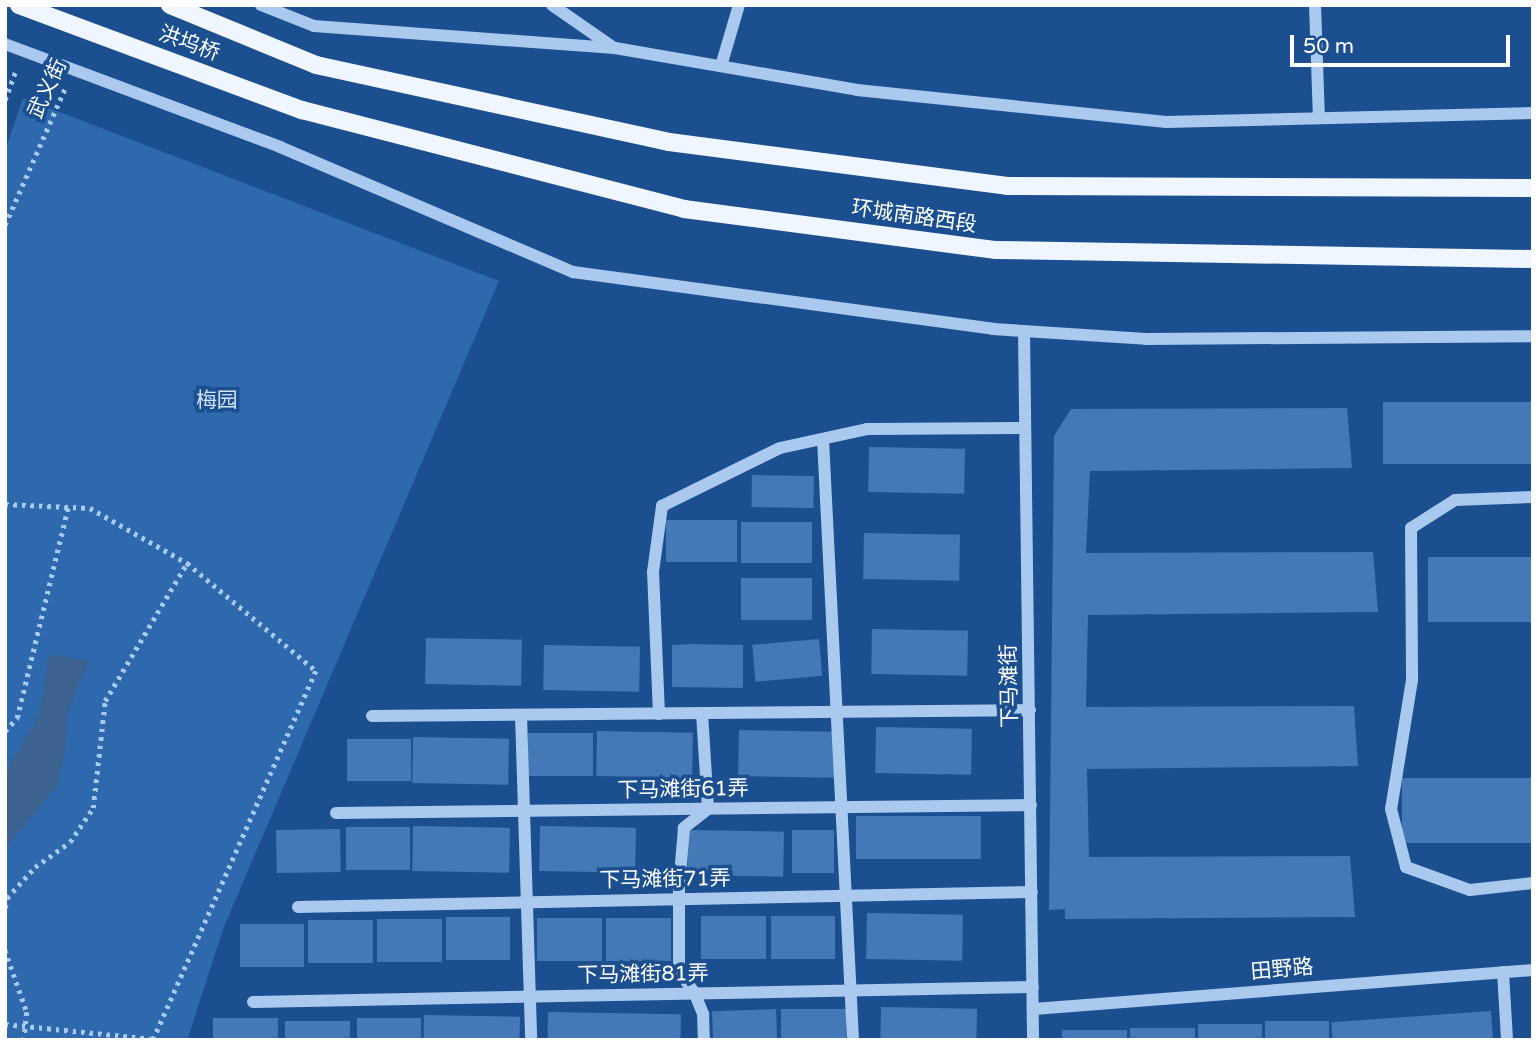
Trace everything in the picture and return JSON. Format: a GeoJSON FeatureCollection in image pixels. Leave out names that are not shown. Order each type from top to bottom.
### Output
{"type":"FeatureCollection","features":[{"type":"Feature","properties":{"kind":"main road","name":"洪坞桥"},"geometry":{"type":"LineString","coordinates":[[19,5],[302,110]]}},
{"type":"Feature","properties":{"kind":"main road","name":"洪坞桥"},"geometry":{"type":"LineString","coordinates":[[170,5],[316,65]]}},
{"type":"Feature","properties":{"kind":"main road","name":"环城南路西段"},"geometry":{"type":"LineString","coordinates":[[316,65],[669,142],[1007,187],[1533,188]]}},
{"type":"Feature","properties":{"kind":"main road","name":"环城南路西段"},"geometry":{"type":"LineString","coordinates":[[302,110],[684,209],[996,250],[1533,259]]}},
{"type":"Feature","properties":{"kind":"street"},"geometry":{"type":"LineString","coordinates":[[261,5],[314,26],[615,48],[857,90],[1166,122],[1533,113]]}},
{"type":"Feature","properties":{"kind":"street"},"geometry":{"type":"LineString","coordinates":[[552,5],[615,48]]}},
{"type":"Feature","properties":{"kind":"street"},"geometry":{"type":"LineString","coordinates":[[721,66],[739,5]]}},
{"type":"Feature","properties":{"kind":"street"},"geometry":{"type":"LineString","coordinates":[[1315,5],[1318,118]]}},
{"type":"Feature","properties":{"kind":"street"},"geometry":{"type":"LineString","coordinates":[[5,44],[280,147],[573,272],[1024,331],[1146,339],[1533,337]]}},
{"type":"Feature","properties":{"kind":"street","name":"下马滩街"},"geometry":{"type":"LineString","coordinates":[[1024,331],[1033,1040]]}},
{"type":"Feature","properties":{"kind":"street"},"geometry":{"type":"LineString","coordinates":[[659,714],[653,572],[662,506],[780,448],[867,429],[1026,428]]}},
{"type":"Feature","properties":{"kind":"street"},"geometry":{"type":"LineString","coordinates":[[823,439],[853,1040]]}},
{"type":"Feature","properties":{"kind":"street"},"geometry":{"type":"LineString","coordinates":[[1533,497],[1455,500],[1411,528],[1412,680],[1391,809],[1406,867],[1470,890],[1533,883]]}},
{"type":"Feature","properties":{"kind":"street"},"geometry":{"type":"LineString","coordinates":[[372,716],[1030,710]]}},
{"type":"Feature","properties":{"kind":"street"},"geometry":{"type":"LineString","coordinates":[[702,713],[708,809],[684,828],[679,899],[679,971],[695,993],[703,1014],[704,1040]]}},
{"type":"Feature","properties":{"kind":"street"},"geometry":{"type":"LineString","coordinates":[[522,715],[531,1040]]}},
{"type":"Feature","properties":{"kind":"street","name":"下马滩街61弄"},"geometry":{"type":"LineString","coordinates":[[336,813],[1031,805]]}},
{"type":"Feature","properties":{"kind":"street","name":"下马滩街71弄"},"geometry":{"type":"LineString","coordinates":[[298,907],[1032,892]]}},
{"type":"Feature","properties":{"kind":"street","name":"田野路"},"geometry":{"type":"LineString","coordinates":[[1034,1009],[1533,970]]}},
{"type":"Feature","properties":{"kind":"street"},"geometry":{"type":"LineString","coordinates":[[1503,972],[1507,1040]]}},
{"type":"Feature","properties":{"kind":"street","name":"下马滩街81弄"},"geometry":{"type":"LineString","coordinates":[[253,1002],[1033,987]]}},
{"type":"Feature","properties":{"kind":"path","name":"武义街"},"geometry":{"type":"LineString","coordinates":[[5,225],[66,86]]}},
{"type":"Feature","properties":{"kind":"path"},"geometry":{"type":"LineString","coordinates":[[5,504],[90,508],[187,563],[316,671],[153,1039],[5,1024]]}},
{"type":"Feature","properties":{"kind":"path"},"geometry":{"type":"LineString","coordinates":[[5,731],[17,718],[68,507]]}},
{"type":"Feature","properties":{"kind":"path"},"geometry":{"type":"LineString","coordinates":[[5,908],[7,898],[35,867],[71,842],[93,808],[105,701],[187,563]]}},
{"type":"Feature","properties":{"kind":"path"},"geometry":{"type":"LineString","coordinates":[[5,950],[27,1012],[24,1040]]}},
{"type":"Feature","properties":{"kind":"green space","name":"梅园"},"geometry":{"type":"Polygon","coordinates":[[[23,98],[499,281],[224,927],[187,1040],[5,1040],[5,151],[23,98]]]}},
{"type":"Feature","properties":{"kind":"shaded area"},"geometry":{"type":"Polygon","coordinates":[[[49,654],[89,661],[67,713],[66,746],[58,785],[5,848],[5,773],[39,715],[49,654]]]}},
{"type":"Feature","properties":{"kind":"building"},"geometry":{"type":"Polygon","coordinates":[[[1383,402],[1533,402],[1533,464],[1383,464],[1383,402]]]}},
{"type":"Feature","properties":{"kind":"building"},"geometry":{"type":"Polygon","coordinates":[[[1347,408],[1352,468],[1090,471],[1086,553],[1373,552],[1378,612],[1088,615],[1086,707],[1354,706],[1358,766],[1087,769],[1089,857],[1350,856],[1355,917],[1065,919],[1065,909],[1049,910],[1054,436],[1071,409],[1347,408]]]}},
{"type":"Feature","properties":{"kind":"building"},"geometry":{"type":"Polygon","coordinates":[[[869,447],[965,449],[964,494],[868,492],[869,447]]]}},
{"type":"Feature","properties":{"kind":"building"},"geometry":{"type":"Polygon","coordinates":[[[752,475],[814,476],[813,508],[751,507],[752,475]]]}},
{"type":"Feature","properties":{"kind":"building"},"geometry":{"type":"Polygon","coordinates":[[[666,520],[737,520],[737,562],[666,562],[666,520]]]}},
{"type":"Feature","properties":{"kind":"building"},"geometry":{"type":"Polygon","coordinates":[[[741,522],[812,522],[812,563],[741,563],[741,522]]]}},
{"type":"Feature","properties":{"kind":"building"},"geometry":{"type":"Polygon","coordinates":[[[864,533],[960,535],[959,581],[863,579],[864,533]]]}},
{"type":"Feature","properties":{"kind":"building"},"geometry":{"type":"Polygon","coordinates":[[[1428,557],[1533,557],[1533,622],[1428,622],[1428,557]]]}},
{"type":"Feature","properties":{"kind":"building"},"geometry":{"type":"Polygon","coordinates":[[[741,578],[812,578],[812,620],[741,620],[741,578]]]}},
{"type":"Feature","properties":{"kind":"building"},"geometry":{"type":"Polygon","coordinates":[[[872,629],[968,631],[967,676],[871,674],[872,629]]]}},
{"type":"Feature","properties":{"kind":"building"},"geometry":{"type":"Polygon","coordinates":[[[426,638],[522,640],[521,686],[425,684],[426,638]]]}},
{"type":"Feature","properties":{"kind":"building"},"geometry":{"type":"Polygon","coordinates":[[[819,639],[822,676],[755,682],[752,645],[819,639]]]}},
{"type":"Feature","properties":{"kind":"building"},"geometry":{"type":"Polygon","coordinates":[[[544,645],[640,647],[639,692],[543,690],[544,645]]]}},
{"type":"Feature","properties":{"kind":"building"},"geometry":{"type":"Polygon","coordinates":[[[672,645],[743,645],[743,688],[672,687],[672,645]]]}},
{"type":"Feature","properties":{"kind":"building"},"geometry":{"type":"Polygon","coordinates":[[[876,727],[972,729],[971,775],[875,773],[876,727]]]}},
{"type":"Feature","properties":{"kind":"building"},"geometry":{"type":"Polygon","coordinates":[[[739,730],[835,732],[834,778],[738,776],[739,730]]]}},
{"type":"Feature","properties":{"kind":"building"},"geometry":{"type":"Polygon","coordinates":[[[597,731],[693,733],[692,778],[596,776],[597,731]]]}},
{"type":"Feature","properties":{"kind":"building"},"geometry":{"type":"Polygon","coordinates":[[[528,733],[593,733],[593,776],[528,776],[528,733]]]}},
{"type":"Feature","properties":{"kind":"building"},"geometry":{"type":"Polygon","coordinates":[[[413,737],[509,739],[508,785],[412,783],[413,737]]]}},
{"type":"Feature","properties":{"kind":"building"},"geometry":{"type":"Polygon","coordinates":[[[347,739],[411,739],[411,781],[347,781],[347,739]]]}},
{"type":"Feature","properties":{"kind":"building"},"geometry":{"type":"Polygon","coordinates":[[[1402,778],[1533,778],[1533,843],[1402,843],[1402,778]]]}},
{"type":"Feature","properties":{"kind":"building"},"geometry":{"type":"Polygon","coordinates":[[[856,816],[981,816],[981,859],[856,859],[856,816]]]}},
{"type":"Feature","properties":{"kind":"building"},"geometry":{"type":"Polygon","coordinates":[[[413,826],[510,828],[509,873],[412,871],[413,826]]]}},
{"type":"Feature","properties":{"kind":"building"},"geometry":{"type":"Polygon","coordinates":[[[540,826],[636,828],[635,873],[539,871],[540,826]]]}},
{"type":"Feature","properties":{"kind":"building"},"geometry":{"type":"Polygon","coordinates":[[[346,827],[410,827],[410,870],[346,870],[346,827]]]}},
{"type":"Feature","properties":{"kind":"building"},"geometry":{"type":"Polygon","coordinates":[[[340,829],[341,872],[277,873],[276,830],[340,829]]]}},
{"type":"Feature","properties":{"kind":"building"},"geometry":{"type":"Polygon","coordinates":[[[688,830],[784,832],[783,877],[687,875],[688,830]]]}},
{"type":"Feature","properties":{"kind":"building"},"geometry":{"type":"Polygon","coordinates":[[[792,830],[834,830],[834,873],[792,873],[792,830]]]}},
{"type":"Feature","properties":{"kind":"building"},"geometry":{"type":"Polygon","coordinates":[[[867,913],[963,915],[962,961],[866,959],[867,913]]]}},
{"type":"Feature","properties":{"kind":"building"},"geometry":{"type":"Polygon","coordinates":[[[701,916],[766,916],[766,959],[701,959],[701,916]]]}},
{"type":"Feature","properties":{"kind":"building"},"geometry":{"type":"Polygon","coordinates":[[[771,916],[835,916],[835,959],[771,959],[771,916]]]}},
{"type":"Feature","properties":{"kind":"building"},"geometry":{"type":"Polygon","coordinates":[[[446,917],[510,917],[510,960],[446,960],[446,917]]]}},
{"type":"Feature","properties":{"kind":"building"},"geometry":{"type":"Polygon","coordinates":[[[537,918],[602,918],[602,961],[537,961],[537,918]]]}},
{"type":"Feature","properties":{"kind":"building"},"geometry":{"type":"Polygon","coordinates":[[[606,918],[671,918],[671,961],[606,961],[606,918]]]}},
{"type":"Feature","properties":{"kind":"building"},"geometry":{"type":"Polygon","coordinates":[[[377,919],[442,919],[442,962],[377,962],[377,919]]]}},
{"type":"Feature","properties":{"kind":"building"},"geometry":{"type":"Polygon","coordinates":[[[308,920],[373,920],[373,963],[308,963],[308,920]]]}},
{"type":"Feature","properties":{"kind":"building"},"geometry":{"type":"Polygon","coordinates":[[[240,924],[304,924],[304,967],[240,967],[240,924]]]}},
{"type":"Feature","properties":{"kind":"building"},"geometry":{"type":"Polygon","coordinates":[[[881,1007],[977,1009],[976,1040],[880,1040],[881,1007]]]}},
{"type":"Feature","properties":{"kind":"building"},"geometry":{"type":"Polygon","coordinates":[[[776,1009],[777,1040],[713,1040],[712,1011],[776,1009]]]}},
{"type":"Feature","properties":{"kind":"building"},"geometry":{"type":"Polygon","coordinates":[[[781,1009],[846,1009],[846,1040],[781,1040],[781,1009]]]}},
{"type":"Feature","properties":{"kind":"building"},"geometry":{"type":"Polygon","coordinates":[[[1491,1011],[1493,1040],[1333,1040],[1331,1022],[1491,1011]]]}},
{"type":"Feature","properties":{"kind":"building"},"geometry":{"type":"Polygon","coordinates":[[[548,1012],[681,1014],[681,1040],[548,1040],[548,1012]]]}},
{"type":"Feature","properties":{"kind":"building"},"geometry":{"type":"Polygon","coordinates":[[[424,1015],[520,1017],[520,1040],[424,1040],[424,1015]]]}},
{"type":"Feature","properties":{"kind":"building"},"geometry":{"type":"Polygon","coordinates":[[[213,1018],[278,1018],[278,1040],[213,1040],[213,1018]]]}},
{"type":"Feature","properties":{"kind":"building"},"geometry":{"type":"Polygon","coordinates":[[[357,1018],[421,1018],[421,1040],[357,1040],[357,1018]]]}},
{"type":"Feature","properties":{"kind":"building"},"geometry":{"type":"Polygon","coordinates":[[[285,1021],[350,1021],[350,1040],[285,1040],[285,1021]]]}},
{"type":"Feature","properties":{"kind":"building"},"geometry":{"type":"Polygon","coordinates":[[[1265,1021],[1329,1021],[1329,1040],[1265,1040],[1265,1021]]]}},
{"type":"Feature","properties":{"kind":"building"},"geometry":{"type":"Polygon","coordinates":[[[1198,1024],[1262,1024],[1262,1040],[1198,1040],[1198,1024]]]}},
{"type":"Feature","properties":{"kind":"building"},"geometry":{"type":"Polygon","coordinates":[[[1130,1028],[1195,1028],[1195,1040],[1130,1040],[1130,1028]]]}},
{"type":"Feature","properties":{"kind":"building"},"geometry":{"type":"Polygon","coordinates":[[[1062,1030],[1127,1030],[1127,1040],[1062,1040],[1062,1030]]]}}]}
